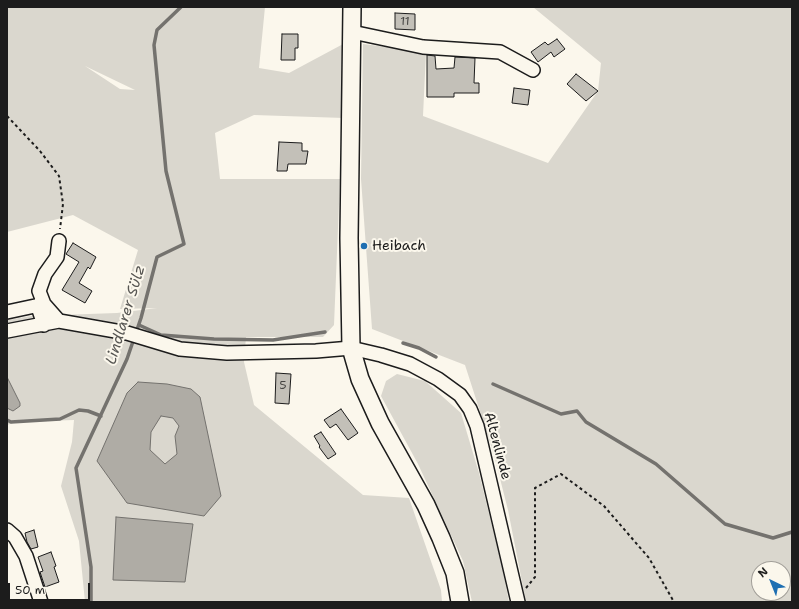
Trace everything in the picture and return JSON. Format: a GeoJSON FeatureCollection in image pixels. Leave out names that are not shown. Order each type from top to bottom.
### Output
{"type":"FeatureCollection","features":[{"type":"Feature","properties":{"kind":"main road"},"geometry":{"type":"LineString","coordinates":[[352,7],[349,238],[351,348],[360,379],[374,410],[426,505],[442,538],[454,573],[460,602]]}},
{"type":"Feature","properties":{"kind":"street"},"geometry":{"type":"LineString","coordinates":[[352,38],[423,47],[500,52],[533,70]]}},
{"type":"Feature","properties":{"kind":"street"},"geometry":{"type":"LineString","coordinates":[[59,241],[57,257],[45,274],[39,291],[44,304],[60,321]]}},
{"type":"Feature","properties":{"kind":"street"},"geometry":{"type":"LineString","coordinates":[[7,312],[35,306],[40,310],[44,325]]}},
{"type":"Feature","properties":{"kind":"street"},"geometry":{"type":"LineString","coordinates":[[7,331],[60,321],[127,333],[180,349],[227,353],[316,351],[351,348]]}},
{"type":"Feature","properties":{"kind":"street","name":"Altenlinde"},"geometry":{"type":"LineString","coordinates":[[351,348],[410,364],[438,379],[460,395],[470,409],[477,426],[518,600]]}},
{"type":"Feature","properties":{"kind":"street"},"geometry":{"type":"LineString","coordinates":[[7,530],[15,537],[26,556],[41,602]]}},
{"type":"Feature","properties":{"kind":"path"},"geometry":{"type":"LineString","coordinates":[[7,116],[40,151],[59,176],[63,204],[59,241]]}},
{"type":"Feature","properties":{"kind":"path"},"geometry":{"type":"LineString","coordinates":[[518,600],[534,577],[535,488],[561,474],[604,506],[649,558],[674,602]]}},
{"type":"Feature","properties":{"kind":"shaded area"},"geometry":{"type":"Polygon","coordinates":[[[7,7],[265,7],[259,68],[289,73],[345,43],[344,118],[254,115],[215,133],[220,179],[340,179],[334,325],[323,337],[246,337],[244,362],[254,405],[363,495],[409,498],[441,590],[442,602],[85,602],[79,541],[61,486],[72,442],[74,420],[16,422],[7,425],[7,320],[31,316],[117,313],[157,308],[120,309],[138,250],[73,215],[7,232],[7,7]],[[85,66],[120,89],[135,90],[85,66]]]}},
{"type":"Feature","properties":{"kind":"shaded area"},"geometry":{"type":"Polygon","coordinates":[[[533,7],[792,7],[792,602],[526,602],[508,510],[494,455],[465,365],[372,329],[361,179],[363,44],[426,52],[423,116],[548,163],[598,91],[601,63],[533,7]]]}},
{"type":"Feature","properties":{"kind":"shaded area"},"geometry":{"type":"Polygon","coordinates":[[[397,374],[425,381],[461,413],[479,473],[502,566],[509,602],[472,602],[463,561],[418,464],[381,396],[386,381],[397,374]]]}},
{"type":"Feature","properties":{"kind":"shaded area"},"geometry":{"type":"Polygon","coordinates":[[[7,377],[20,403],[20,406],[13,411],[7,408],[7,377]]]}},
{"type":"Feature","properties":{"kind":"shaded area"},"geometry":{"type":"Polygon","coordinates":[[[138,382],[167,384],[191,389],[200,397],[221,496],[204,516],[127,503],[97,461],[127,393],[138,382]],[[161,416],[151,432],[150,450],[165,464],[177,454],[175,436],[179,426],[173,418],[161,416]]]}},
{"type":"Feature","properties":{"kind":"shaded area"},"geometry":{"type":"Polygon","coordinates":[[[116,517],[193,524],[185,582],[113,580],[116,517]]]}},
{"type":"Feature","properties":{"kind":"building"},"geometry":{"type":"Polygon","coordinates":[[[395,13],[415,14],[415,30],[395,29],[395,13]]]}},
{"type":"Feature","properties":{"kind":"building"},"geometry":{"type":"Polygon","coordinates":[[[282,34],[298,34],[298,48],[295,48],[295,60],[281,60],[282,34]]]}},
{"type":"Feature","properties":{"kind":"building"},"geometry":{"type":"Polygon","coordinates":[[[557,39],[565,49],[554,57],[551,52],[538,62],[531,52],[545,42],[548,45],[557,39]]]}},
{"type":"Feature","properties":{"kind":"building"},"geometry":{"type":"Polygon","coordinates":[[[427,55],[435,56],[436,69],[454,68],[455,57],[475,58],[474,83],[479,83],[479,93],[454,93],[454,97],[427,97],[427,55]]]}},
{"type":"Feature","properties":{"kind":"building"},"geometry":{"type":"Polygon","coordinates":[[[576,74],[598,91],[586,101],[567,84],[576,74]]]}},
{"type":"Feature","properties":{"kind":"building"},"geometry":{"type":"Polygon","coordinates":[[[514,88],[530,90],[528,105],[512,103],[514,88]]]}},
{"type":"Feature","properties":{"kind":"building"},"geometry":{"type":"Polygon","coordinates":[[[279,142],[302,143],[302,151],[308,151],[306,164],[288,164],[287,171],[277,171],[279,142]]]}},
{"type":"Feature","properties":{"kind":"building"},"geometry":{"type":"Polygon","coordinates":[[[73,243],[96,257],[90,269],[88,267],[79,283],[92,291],[85,303],[62,290],[79,262],[66,254],[73,243]]]}},
{"type":"Feature","properties":{"kind":"building"},"geometry":{"type":"Polygon","coordinates":[[[276,373],[291,374],[289,404],[275,403],[276,373]]]}},
{"type":"Feature","properties":{"kind":"building"},"geometry":{"type":"Polygon","coordinates":[[[341,409],[358,433],[348,440],[336,424],[330,428],[324,420],[341,409]]]}},
{"type":"Feature","properties":{"kind":"building"},"geometry":{"type":"Polygon","coordinates":[[[321,432],[336,454],[328,459],[319,447],[320,446],[314,436],[321,432]]]}},
{"type":"Feature","properties":{"kind":"building"},"geometry":{"type":"Polygon","coordinates":[[[34,530],[38,547],[31,549],[27,542],[25,533],[34,530]]]}},
{"type":"Feature","properties":{"kind":"building"},"geometry":{"type":"Polygon","coordinates":[[[51,552],[56,566],[54,567],[59,582],[45,587],[40,572],[43,571],[38,557],[51,552]]]}},
{"type":"Feature","properties":{"kind":"waterway","name":"Lindlarer Sülz"},"geometry":{"type":"LineString","coordinates":[[91,602],[91,567],[76,468],[127,359],[141,318],[157,257],[184,244],[166,171],[154,45],[157,30],[181,7]]}},
{"type":"Feature","properties":{"kind":"waterway"},"geometry":{"type":"LineString","coordinates":[[139,325],[161,335],[214,339],[273,340],[325,332]]}},
{"type":"Feature","properties":{"kind":"waterway"},"geometry":{"type":"LineString","coordinates":[[403,343],[419,348],[436,357]]}},
{"type":"Feature","properties":{"kind":"waterway"},"geometry":{"type":"LineString","coordinates":[[493,384],[561,414],[577,411],[586,422],[656,464],[725,524],[773,538],[792,532]]}},
{"type":"Feature","properties":{"kind":"waterway","name":"Heibach"},"geometry":{"type":"LineString","coordinates":[[7,420],[11,422],[60,419],[79,410],[88,411],[101,416]]}},
{"type":"Feature","properties":{"kind":"place","name":"Heibach"},"geometry":{"type":"Point","coordinates":[364,246]}}]}
